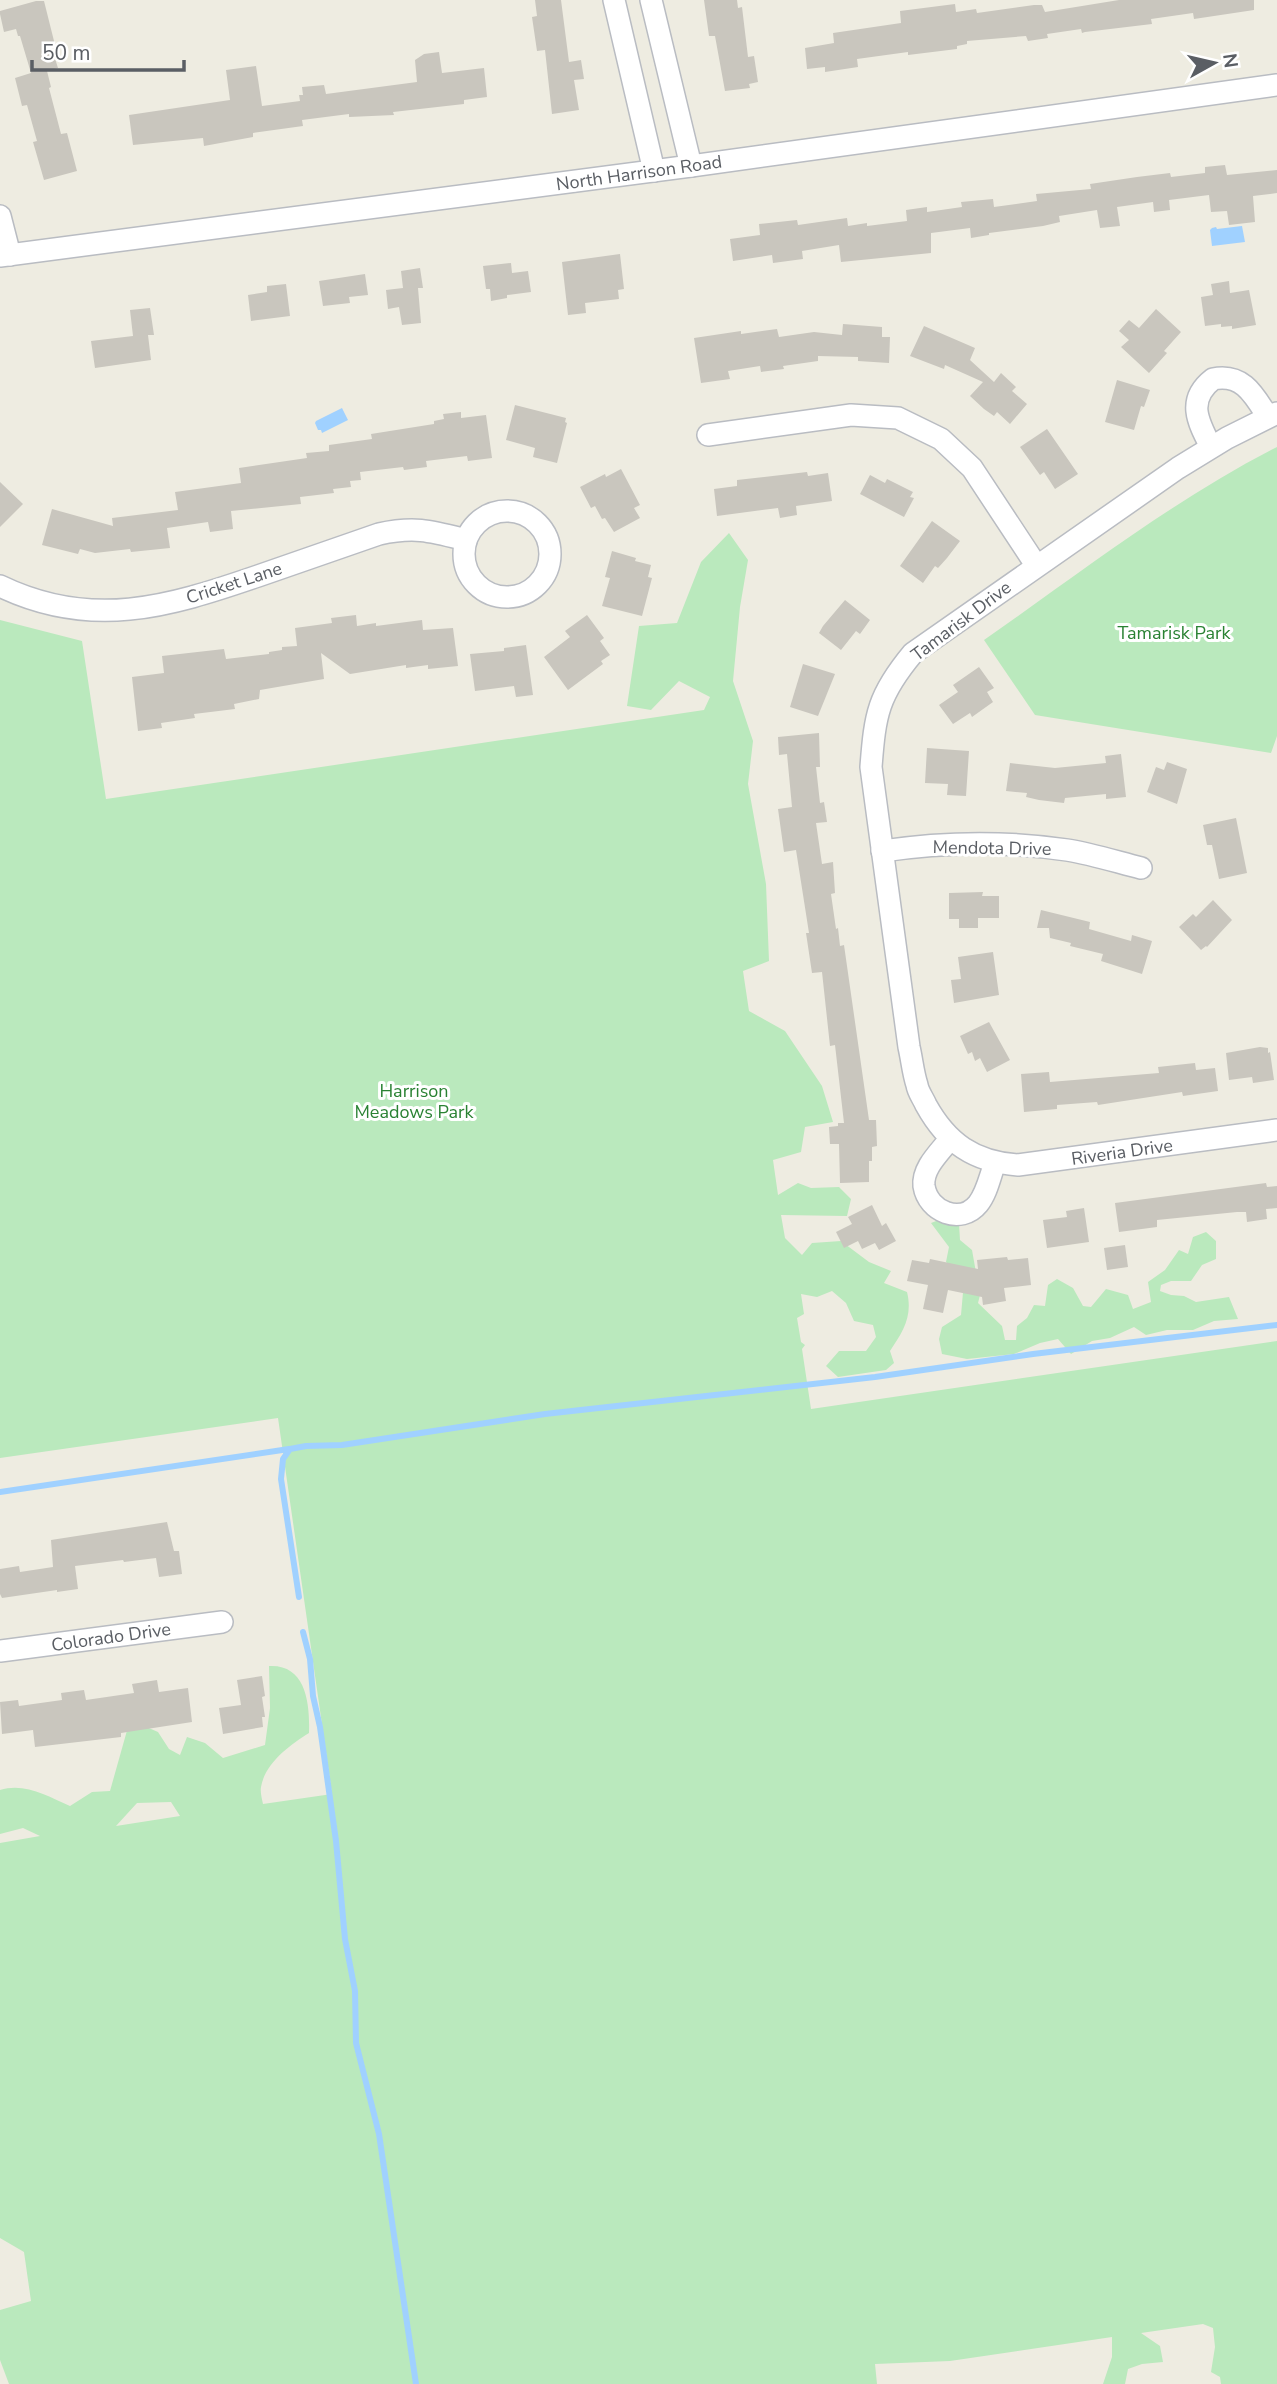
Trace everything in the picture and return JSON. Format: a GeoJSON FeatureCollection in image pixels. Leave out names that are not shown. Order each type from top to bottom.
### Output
{"type":"FeatureCollection","features":[{"type":"Feature","properties":{"kind":"street"},"geometry":{"type":"LineString","coordinates":[[614,0],[654,171]]}},
{"type":"Feature","properties":{"kind":"street"},"geometry":{"type":"LineString","coordinates":[[651,0],[691,166]]}},
{"type":"Feature","properties":{"kind":"street","name":"North Harrison Road"},"geometry":{"type":"LineString","coordinates":[[5,256],[654,171],[1277,85]]}},
{"type":"Feature","properties":{"kind":"street"},"geometry":{"type":"LineString","coordinates":[[0,216],[5,256]]}},
{"type":"Feature","properties":{"kind":"street"},"geometry":{"type":"LineString","coordinates":[[1211,447],[1197,416],[1196,405],[1199,394],[1213,379],[1231,378],[1242,383],[1273,415]]}},
{"type":"Feature","properties":{"kind":"street"},"geometry":{"type":"LineString","coordinates":[[708,435],[851,415],[898,418],[941,439],[972,468],[1037,565]]}},
{"type":"Feature","properties":{"kind":"street","name":"Tamarisk Drive"},"geometry":{"type":"LineString","coordinates":[[968,1151],[950,1139],[932,1116],[917,1088],[909,1047],[871,767],[874,724],[883,696],[913,653],[1211,447],[1273,415]]}},
{"type":"Feature","properties":{"kind":"street"},"geometry":{"type":"LineString","coordinates":[[510,510],[530,518],[545,533],[549,547],[545,574],[536,585],[524,593],[510,597],[496,596],[483,590],[473,580],[465,561],[466,540],[472,527],[483,517],[496,512],[510,510]]}},
{"type":"Feature","properties":{"kind":"street","name":"Cricket Lane"},"geometry":{"type":"LineString","coordinates":[[0,586],[56,607],[103,612],[173,603],[204,595],[379,534],[401,529],[421,529],[466,540]]}},
{"type":"Feature","properties":{"kind":"street","name":"Mendota Drive"},"geometry":{"type":"LineString","coordinates":[[882,851],[976,844],[1031,846],[1070,851],[1142,868]]}},
{"type":"Feature","properties":{"kind":"street","name":"Riveria Drive"},"geometry":{"type":"LineString","coordinates":[[968,1151],[995,1163],[1018,1165],[1277,1130]]}},
{"type":"Feature","properties":{"kind":"street"},"geometry":{"type":"LineString","coordinates":[[950,1139],[930,1164],[924,1186],[929,1199],[944,1213],[967,1213],[977,1205],[995,1163]]}},
{"type":"Feature","properties":{"kind":"street","name":"Colorado Drive"},"geometry":{"type":"LineString","coordinates":[[0,1651],[222,1622]]}},
{"type":"Feature","properties":{"kind":"green space","name":"Tamarisk Park"},"geometry":{"type":"Polygon","coordinates":[[[1277,447],[1277,736],[1271,753],[1035,715],[984,640],[1164,514],[1277,447]]]}},
{"type":"Feature","properties":{"kind":"green space","name":"Harrison Meadows Park"},"geometry":{"type":"Polygon","coordinates":[[[729,533],[748,560],[740,607],[733,681],[753,741],[748,784],[766,884],[769,961],[743,971],[749,1011],[785,1031],[822,1086],[833,1122],[805,1127],[801,1152],[773,1160],[778,1195],[798,1183],[811,1188],[839,1187],[851,1199],[847,1216],[781,1215],[785,1238],[802,1255],[812,1243],[841,1241],[869,1262],[891,1271],[884,1283],[907,1292],[909,1301],[906,1323],[890,1351],[894,1363],[886,1370],[838,1377],[826,1366],[839,1351],[866,1351],[876,1337],[873,1325],[854,1321],[846,1303],[832,1291],[817,1297],[801,1294],[804,1314],[797,1318],[801,1342],[805,1345],[802,1349],[811,1409],[1277,1341],[1277,2384],[1221,2384],[1220,2377],[1211,2372],[1215,2347],[1213,2328],[1203,2324],[1141,2333],[1160,2346],[1163,2362],[1142,2364],[1128,2369],[1125,2384],[1103,2384],[1112,2357],[1112,2337],[950,2361],[875,2364],[877,2384],[9,2384],[0,2360],[0,2310],[31,2301],[24,2252],[0,2238],[0,1843],[40,1836],[23,1828],[0,1834],[0,1790],[27,1789],[70,1806],[92,1792],[110,1791],[128,1727],[135,1722],[158,1732],[169,1749],[180,1755],[187,1737],[205,1743],[223,1758],[265,1745],[270,1708],[269,1666],[291,1671],[298,1678],[307,1698],[309,1733],[287,1749],[268,1770],[261,1787],[263,1804],[332,1794],[278,1418],[0,1458],[0,620],[82,641],[106,799],[704,710],[710,697],[679,681],[651,710],[627,706],[639,626],[677,623],[701,562],[729,533]],[[171,1802],[137,1803],[116,1826],[180,1816],[171,1802]]]}},
{"type":"Feature","properties":{"kind":"green space"},"geometry":{"type":"Polygon","coordinates":[[[944,1218],[959,1224],[960,1240],[972,1250],[980,1295],[978,1303],[1002,1326],[1005,1340],[1016,1340],[1017,1326],[1027,1318],[1034,1305],[1045,1306],[1048,1285],[1057,1279],[1073,1288],[1083,1306],[1091,1307],[1106,1289],[1128,1295],[1133,1309],[1151,1302],[1148,1282],[1165,1270],[1179,1250],[1188,1254],[1193,1237],[1206,1232],[1216,1241],[1216,1259],[1202,1265],[1191,1281],[1171,1281],[1161,1285],[1160,1291],[1184,1296],[1196,1302],[1229,1297],[1238,1319],[1214,1321],[1193,1330],[1167,1330],[1146,1335],[1134,1327],[1110,1338],[1092,1341],[1071,1354],[1058,1339],[1014,1354],[967,1359],[942,1354],[939,1339],[942,1327],[961,1315],[964,1281],[946,1262],[949,1247],[931,1223],[944,1218]]]}},
{"type":"Feature","properties":{"kind":"water"},"geometry":{"type":"Polygon","coordinates":[[[1242,226],[1245,242],[1212,246],[1212,228],[1242,226]]]}},
{"type":"Feature","properties":{"kind":"water"},"geometry":{"type":"Polygon","coordinates":[[[342,408],[348,420],[322,433],[318,430],[316,421],[342,408]]]}},
{"type":"Feature","properties":{"kind":"building"},"geometry":{"type":"Polygon","coordinates":[[[535,0],[561,0],[569,62],[581,60],[584,79],[574,80],[579,110],[552,114],[545,50],[537,51],[532,17],[537,16],[535,0]]]}},
{"type":"Feature","properties":{"kind":"building"},"geometry":{"type":"Polygon","coordinates":[[[704,0],[737,0],[738,8],[742,7],[748,57],[754,56],[758,82],[749,84],[750,88],[725,91],[715,36],[709,36],[704,0]]]}},
{"type":"Feature","properties":{"kind":"building"},"geometry":{"type":"Polygon","coordinates":[[[1119,0],[1254,0],[1254,10],[1194,19],[1193,13],[1151,19],[1152,24],[1082,33],[1081,29],[1047,34],[1048,38],[1028,41],[1026,36],[967,41],[967,44],[957,46],[957,49],[857,59],[858,67],[825,72],[825,67],[807,69],[805,48],[834,43],[833,33],[901,23],[900,11],[955,4],[956,12],[976,9],[977,13],[1042,5],[1045,12],[1119,0]]]}},
{"type":"Feature","properties":{"kind":"building"},"geometry":{"type":"Polygon","coordinates":[[[44,1],[55,45],[51,46],[58,68],[47,71],[51,87],[49,88],[61,134],[67,133],[77,171],[44,180],[33,142],[37,141],[27,105],[22,106],[15,78],[31,73],[20,36],[16,29],[4,32],[0,14],[0,11],[44,1]]]}},
{"type":"Feature","properties":{"kind":"building"},"geometry":{"type":"Polygon","coordinates":[[[439,52],[442,73],[484,68],[487,97],[464,100],[464,104],[393,112],[394,115],[349,117],[349,114],[302,120],[303,126],[253,133],[253,137],[204,146],[203,138],[133,145],[129,115],[230,100],[226,70],[256,66],[262,106],[300,101],[299,95],[303,95],[302,87],[324,85],[326,94],[417,82],[415,60],[424,54],[439,52]]]}},
{"type":"Feature","properties":{"kind":"building"},"geometry":{"type":"Polygon","coordinates":[[[1225,165],[1227,175],[1277,170],[1277,193],[1253,196],[1255,222],[1229,225],[1227,211],[1211,212],[1209,195],[1169,200],[1170,210],[1154,212],[1153,202],[1117,207],[1120,226],[1100,228],[1097,210],[1059,216],[1060,222],[1043,226],[971,238],[970,228],[931,233],[931,253],[841,262],[839,245],[802,251],[803,259],[773,263],[772,255],[733,261],[730,239],[760,235],[759,224],[797,220],[798,225],[847,218],[848,226],[907,221],[906,210],[927,207],[927,212],[962,207],[961,202],[993,199],[994,207],[1037,201],[1036,194],[1091,189],[1090,184],[1137,177],[1205,173],[1205,167],[1225,165]]]}},
{"type":"Feature","properties":{"kind":"building"},"geometry":{"type":"Polygon","coordinates":[[[620,254],[624,289],[618,290],[619,299],[585,303],[586,313],[568,315],[562,262],[620,254]]]}},
{"type":"Feature","properties":{"kind":"building"},"geometry":{"type":"Polygon","coordinates":[[[511,263],[512,273],[528,271],[531,292],[507,295],[507,298],[491,301],[490,289],[486,289],[483,266],[511,263]]]}},
{"type":"Feature","properties":{"kind":"building"},"geometry":{"type":"Polygon","coordinates":[[[420,268],[423,288],[418,288],[421,323],[402,325],[399,307],[388,309],[386,290],[403,288],[401,271],[420,268]]]}},
{"type":"Feature","properties":{"kind":"building"},"geometry":{"type":"Polygon","coordinates":[[[365,274],[368,295],[349,297],[350,303],[323,306],[319,281],[365,274]]]}},
{"type":"Feature","properties":{"kind":"building"},"geometry":{"type":"Polygon","coordinates":[[[1229,281],[1230,293],[1249,290],[1256,325],[1232,329],[1232,326],[1221,327],[1221,324],[1205,326],[1201,297],[1213,295],[1211,284],[1229,281]]]}},
{"type":"Feature","properties":{"kind":"building"},"geometry":{"type":"Polygon","coordinates":[[[286,284],[290,316],[251,321],[248,295],[267,292],[267,286],[286,284]]]}},
{"type":"Feature","properties":{"kind":"building"},"geometry":{"type":"Polygon","coordinates":[[[150,308],[154,335],[148,335],[151,360],[95,368],[91,341],[133,336],[130,310],[150,308]]]}},
{"type":"Feature","properties":{"kind":"building"},"geometry":{"type":"Polygon","coordinates":[[[1156,309],[1181,332],[1149,373],[1121,347],[1129,340],[1119,331],[1129,320],[1139,328],[1156,309]]]}},
{"type":"Feature","properties":{"kind":"building"},"geometry":{"type":"Polygon","coordinates":[[[843,324],[882,327],[882,337],[890,337],[889,363],[858,361],[858,357],[818,356],[818,361],[783,366],[784,369],[761,372],[760,366],[728,371],[730,379],[701,383],[694,338],[777,329],[779,337],[814,332],[842,335],[843,324]]]}},
{"type":"Feature","properties":{"kind":"building"},"geometry":{"type":"Polygon","coordinates":[[[924,326],[975,348],[970,360],[994,382],[1001,373],[1016,387],[1012,391],[1027,404],[1010,424],[997,412],[994,416],[984,409],[970,396],[983,382],[945,365],[944,369],[910,356],[924,326]]]}},
{"type":"Feature","properties":{"kind":"building"},"geometry":{"type":"Polygon","coordinates":[[[1117,380],[1150,390],[1144,407],[1141,406],[1134,430],[1105,422],[1117,380]]]}},
{"type":"Feature","properties":{"kind":"building"},"geometry":{"type":"Polygon","coordinates":[[[515,405],[566,418],[557,463],[533,457],[535,448],[506,440],[515,405]]]}},
{"type":"Feature","properties":{"kind":"building"},"geometry":{"type":"Polygon","coordinates":[[[461,412],[461,418],[486,415],[492,458],[468,461],[467,456],[426,461],[427,467],[360,472],[361,480],[350,481],[351,487],[333,489],[334,493],[300,497],[301,504],[231,511],[233,529],[210,532],[208,522],[167,528],[170,548],[95,553],[80,549],[78,554],[42,545],[52,509],[113,526],[112,518],[178,510],[175,492],[241,483],[239,468],[307,458],[306,453],[329,451],[329,445],[372,439],[371,434],[434,424],[434,421],[444,419],[443,414],[461,412]]]}},
{"type":"Feature","properties":{"kind":"building"},"geometry":{"type":"Polygon","coordinates":[[[1047,429],[1078,474],[1055,489],[1044,472],[1040,475],[1020,447],[1047,429]]]}},
{"type":"Feature","properties":{"kind":"building"},"geometry":{"type":"Polygon","coordinates":[[[621,469],[640,505],[634,508],[640,518],[614,532],[595,506],[591,508],[580,487],[621,469]]]}},
{"type":"Feature","properties":{"kind":"building"},"geometry":{"type":"Polygon","coordinates":[[[807,472],[808,476],[828,473],[832,501],[796,506],[797,515],[780,518],[778,508],[717,516],[714,489],[737,486],[737,480],[807,472]]]}},
{"type":"Feature","properties":{"kind":"building"},"geometry":{"type":"Polygon","coordinates":[[[870,475],[885,483],[887,479],[913,492],[910,497],[914,498],[904,517],[860,494],[870,475]]]}},
{"type":"Feature","properties":{"kind":"building"},"geometry":{"type":"Polygon","coordinates":[[[0,482],[23,504],[0,527],[0,482]]]}},
{"type":"Feature","properties":{"kind":"building"},"geometry":{"type":"Polygon","coordinates":[[[932,521],[960,541],[938,568],[935,566],[923,583],[900,566],[932,521]]]}},
{"type":"Feature","properties":{"kind":"building"},"geometry":{"type":"Polygon","coordinates":[[[612,551],[651,565],[648,577],[652,578],[642,616],[602,606],[610,578],[605,577],[612,551]]]}},
{"type":"Feature","properties":{"kind":"building"},"geometry":{"type":"Polygon","coordinates":[[[845,600],[870,620],[860,634],[856,631],[841,650],[819,633],[845,600]]]}},
{"type":"Feature","properties":{"kind":"building"},"geometry":{"type":"Polygon","coordinates":[[[356,615],[357,626],[422,620],[423,630],[453,628],[458,666],[428,669],[428,665],[406,668],[406,665],[350,674],[321,653],[324,679],[260,690],[259,699],[234,704],[235,709],[194,714],[195,718],[161,723],[162,728],[138,731],[132,677],[164,673],[162,656],[224,649],[226,659],[269,654],[282,650],[282,647],[297,646],[295,628],[332,623],[331,618],[356,615]]]}},
{"type":"Feature","properties":{"kind":"building"},"geometry":{"type":"Polygon","coordinates":[[[587,615],[604,638],[600,641],[610,655],[601,661],[603,664],[568,690],[544,657],[570,637],[565,631],[587,615]]]}},
{"type":"Feature","properties":{"kind":"building"},"geometry":{"type":"Polygon","coordinates":[[[526,645],[533,695],[516,697],[514,686],[475,691],[470,654],[504,651],[504,648],[526,645]]]}},
{"type":"Feature","properties":{"kind":"building"},"geometry":{"type":"Polygon","coordinates":[[[803,664],[835,674],[818,716],[790,707],[803,664]]]}},
{"type":"Feature","properties":{"kind":"building"},"geometry":{"type":"Polygon","coordinates":[[[979,667],[994,688],[987,692],[993,702],[972,717],[970,713],[953,724],[939,705],[958,692],[953,685],[979,667]]]}},
{"type":"Feature","properties":{"kind":"building"},"geometry":{"type":"Polygon","coordinates":[[[819,733],[820,767],[816,767],[820,803],[824,802],[827,822],[816,823],[822,864],[833,862],[835,893],[831,894],[836,929],[838,928],[840,946],[844,945],[869,1120],[876,1120],[877,1146],[872,1147],[869,1182],[840,1183],[839,1144],[830,1144],[829,1127],[844,1123],[835,1045],[830,1046],[822,972],[812,973],[806,933],[809,933],[796,850],[784,852],[778,809],[792,807],[787,754],[779,755],[778,737],[819,733]]]}},
{"type":"Feature","properties":{"kind":"building"},"geometry":{"type":"Polygon","coordinates":[[[927,748],[969,751],[966,796],[947,795],[948,784],[925,783],[927,748]]]}},
{"type":"Feature","properties":{"kind":"building"},"geometry":{"type":"Polygon","coordinates":[[[1121,754],[1126,797],[1106,799],[1106,794],[1065,798],[1064,803],[1026,797],[1027,793],[1006,791],[1010,763],[1055,768],[1106,763],[1105,756],[1121,754]]]}},
{"type":"Feature","properties":{"kind":"building"},"geometry":{"type":"Polygon","coordinates":[[[1167,762],[1187,769],[1177,804],[1147,792],[1156,767],[1164,770],[1167,762]]]}},
{"type":"Feature","properties":{"kind":"building"},"geometry":{"type":"Polygon","coordinates":[[[1236,818],[1247,873],[1219,879],[1212,845],[1207,845],[1203,825],[1236,818]]]}},
{"type":"Feature","properties":{"kind":"building"},"geometry":{"type":"Polygon","coordinates":[[[983,892],[982,896],[999,896],[999,918],[978,918],[978,928],[959,928],[959,919],[949,919],[949,893],[983,892]]]}},
{"type":"Feature","properties":{"kind":"building"},"geometry":{"type":"Polygon","coordinates":[[[1213,900],[1232,920],[1201,950],[1179,927],[1193,914],[1196,917],[1213,900]]]}},
{"type":"Feature","properties":{"kind":"building"},"geometry":{"type":"Polygon","coordinates":[[[1041,910],[1090,922],[1089,929],[1131,941],[1132,935],[1152,941],[1142,974],[1101,961],[1103,954],[1050,938],[1049,928],[1037,928],[1041,910]]]}},
{"type":"Feature","properties":{"kind":"building"},"geometry":{"type":"Polygon","coordinates":[[[993,952],[999,995],[954,1003],[951,980],[961,979],[958,957],[993,952]]]}},
{"type":"Feature","properties":{"kind":"building"},"geometry":{"type":"Polygon","coordinates":[[[989,1022],[1010,1060],[987,1072],[980,1058],[975,1061],[972,1052],[968,1054],[960,1036],[989,1022]]]}},
{"type":"Feature","properties":{"kind":"building"},"geometry":{"type":"Polygon","coordinates":[[[1268,1048],[1268,1053],[1270,1052],[1274,1080],[1253,1083],[1252,1077],[1229,1080],[1226,1053],[1268,1048]]]}},
{"type":"Feature","properties":{"kind":"building"},"geometry":{"type":"Polygon","coordinates":[[[1195,1063],[1196,1070],[1215,1068],[1218,1091],[1183,1096],[1182,1092],[1098,1105],[1097,1102],[1057,1105],[1057,1109],[1024,1112],[1021,1074],[1049,1072],[1050,1082],[1159,1073],[1158,1067],[1195,1063]]]}},
{"type":"Feature","properties":{"kind":"building"},"geometry":{"type":"Polygon","coordinates":[[[1266,1183],[1267,1187],[1277,1186],[1277,1208],[1266,1209],[1267,1219],[1247,1222],[1246,1212],[1237,1212],[1157,1220],[1157,1227],[1119,1232],[1115,1203],[1266,1183]]]}},
{"type":"Feature","properties":{"kind":"building"},"geometry":{"type":"Polygon","coordinates":[[[872,1205],[882,1226],[886,1223],[896,1241],[879,1250],[875,1243],[862,1249],[858,1241],[844,1248],[836,1232],[852,1224],[848,1217],[872,1205]]]}},
{"type":"Feature","properties":{"kind":"building"},"geometry":{"type":"Polygon","coordinates":[[[1084,1208],[1089,1242],[1047,1248],[1043,1220],[1067,1217],[1066,1211],[1084,1208]]]}},
{"type":"Feature","properties":{"kind":"building"},"geometry":{"type":"Polygon","coordinates":[[[1125,1245],[1128,1267],[1107,1270],[1104,1248],[1125,1245]]]}},
{"type":"Feature","properties":{"kind":"building"},"geometry":{"type":"Polygon","coordinates":[[[1007,1257],[1008,1260],[1028,1258],[1031,1285],[1004,1288],[1006,1301],[983,1305],[982,1297],[948,1290],[943,1313],[923,1309],[928,1285],[907,1281],[912,1260],[929,1263],[930,1259],[978,1269],[977,1260],[1007,1257]]]}},
{"type":"Feature","properties":{"kind":"building"},"geometry":{"type":"Polygon","coordinates":[[[167,1522],[174,1551],[179,1551],[182,1574],[159,1577],[156,1558],[123,1560],[75,1566],[78,1589],[2,1598],[0,1594],[0,1569],[19,1566],[20,1572],[53,1567],[51,1540],[167,1522]]]}},
{"type":"Feature","properties":{"kind":"building"},"geometry":{"type":"Polygon","coordinates":[[[262,1676],[265,1696],[262,1697],[265,1717],[262,1717],[263,1727],[223,1734],[219,1708],[241,1705],[237,1680],[262,1676]]]}},
{"type":"Feature","properties":{"kind":"building"},"geometry":{"type":"Polygon","coordinates":[[[157,1680],[159,1692],[188,1688],[192,1722],[121,1733],[121,1737],[35,1747],[33,1730],[2,1734],[0,1702],[18,1700],[19,1706],[62,1700],[61,1693],[84,1690],[86,1700],[134,1693],[132,1684],[157,1680]]]}},
{"type":"Feature","properties":{"kind":"waterway"},"geometry":{"type":"LineString","coordinates":[[299,1597],[281,1479],[283,1459],[290,1449],[342,1445],[545,1414],[875,1377],[1033,1354],[1277,1325]]}},
{"type":"Feature","properties":{"kind":"waterway"},"geometry":{"type":"LineString","coordinates":[[0,1492],[289,1449]]}},
{"type":"Feature","properties":{"kind":"waterway"},"geometry":{"type":"LineString","coordinates":[[303,1632],[310,1659],[313,1696],[336,1841],[345,1939],[355,1991],[356,2043],[379,2134],[416,2384]]}}]}
